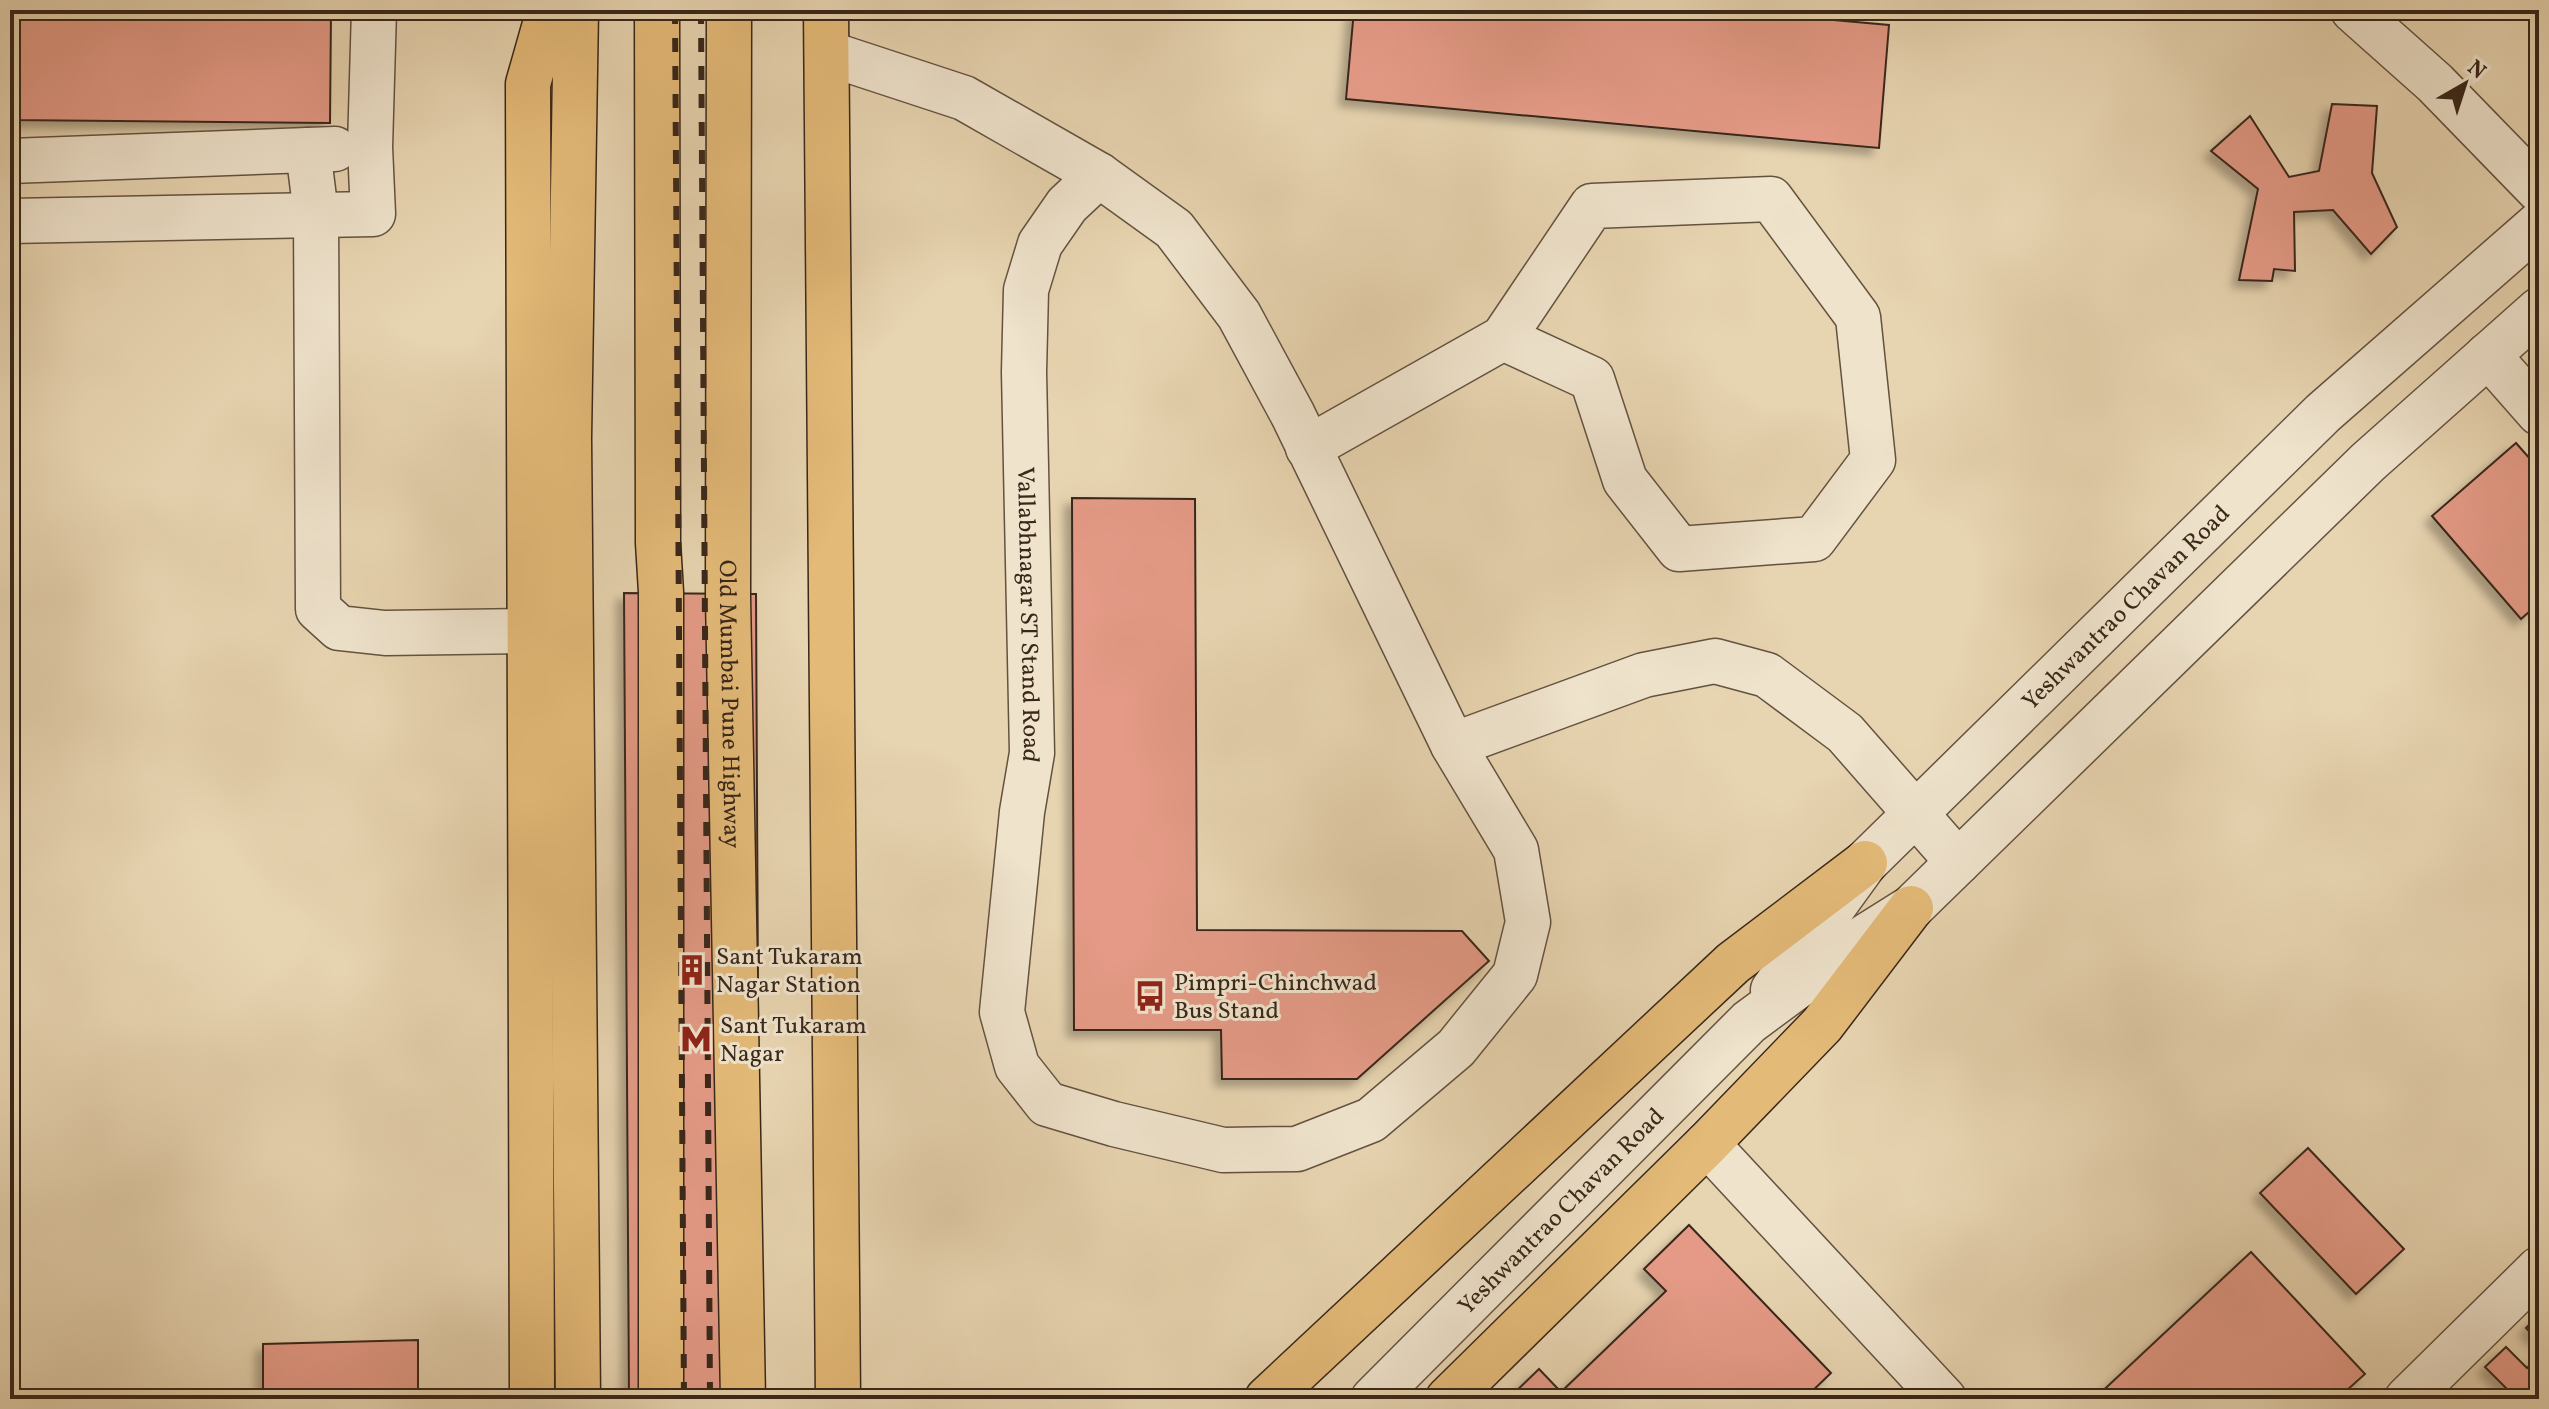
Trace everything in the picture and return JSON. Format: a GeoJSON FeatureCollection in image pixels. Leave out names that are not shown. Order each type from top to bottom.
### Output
{"type":"FeatureCollection","features":[{"type":"Feature","properties":{"kind":"main road"},"geometry":{"type":"LineString","coordinates":[[532,1399],[528,84],[549,10]]}},
{"type":"Feature","properties":{"kind":"main road"},"geometry":{"type":"LineString","coordinates":[[576,10],[569,438],[578,1399]]}},
{"type":"Feature","properties":{"kind":"main road"},"geometry":{"type":"LineString","coordinates":[[657,10],[661,1399]]}},
{"type":"Feature","properties":{"kind":"main road","name":"Old Mumbai Pune Highway"},"geometry":{"type":"LineString","coordinates":[[729,10],[728,597],[743,1399]]}},
{"type":"Feature","properties":{"kind":"main road"},"geometry":{"type":"LineString","coordinates":[[826,10],[838,1399]]}},
{"type":"Feature","properties":{"kind":"main road"},"geometry":{"type":"LineString","coordinates":[[1267,1399],[1733,963],[1865,863]]}},
{"type":"Feature","properties":{"kind":"main road"},"geometry":{"type":"LineString","coordinates":[[1448,1399],[1707,1144],[1822,1025],[1911,908]]}},
{"type":"Feature","properties":{"kind":"street"},"geometry":{"type":"LineString","coordinates":[[10,221],[373,214],[370,147],[374,10]]}},
{"type":"Feature","properties":{"kind":"street"},"geometry":{"type":"LineString","coordinates":[[2353,10],[2435,83],[2539,190]]}},
{"type":"Feature","properties":{"kind":"street"},"geometry":{"type":"LineString","coordinates":[[827,53],[964,98],[1099,175]]}},
{"type":"Feature","properties":{"kind":"street"},"geometry":{"type":"LineString","coordinates":[[10,161],[370,147]]}},
{"type":"Feature","properties":{"kind":"street"},"geometry":{"type":"LineString","coordinates":[[308,150],[316,214],[318,609],[339,628],[385,633],[529,631]]}},
{"type":"Feature","properties":{"kind":"street","name":"Vallabhnagar ST Stand Road"},"geometry":{"type":"LineString","coordinates":[[1099,175],[1174,229],[1239,315],[1308,448],[1453,745],[1516,850],[1528,922],[1515,975],[1456,1048],[1371,1120],[1297,1149],[1223,1150],[1114,1124],[1047,1104],[1017,1066],[1002,1012],[1022,812],[1032,753],[1024,372],[1026,290],[1040,244],[1067,205],[1099,175]]}},
{"type":"Feature","properties":{"kind":"street"},"geometry":{"type":"LineString","coordinates":[[1308,448],[1503,338],[1592,206],[1771,199],[1858,317],[1873,460],[1814,539],[1679,549],[1625,480],[1592,379],[1503,338]]}},
{"type":"Feature","properties":{"kind":"street","name":"Yeshwantrao Chavan Road"},"geometry":{"type":"LineString","coordinates":[[1749,1022],[1865,863],[2323,413],[2539,224]]}},
{"type":"Feature","properties":{"kind":"street","name":"Yeshwantrao Chavan Road"},"geometry":{"type":"LineString","coordinates":[[1373,1399],[1749,1022],[1860,940],[1911,908],[2368,462],[2539,310]]}},
{"type":"Feature","properties":{"kind":"street"},"geometry":{"type":"LineString","coordinates":[[2488,355],[2539,413]]}},
{"type":"Feature","properties":{"kind":"street"},"geometry":{"type":"LineString","coordinates":[[1453,745],[1644,675],[1715,661],[1767,675],[1845,733],[1958,862]]}},
{"type":"Feature","properties":{"kind":"street"},"geometry":{"type":"LineString","coordinates":[[1707,1144],[1944,1399]]}},
{"type":"Feature","properties":{"kind":"street"},"geometry":{"type":"LineString","coordinates":[[2407,1399],[2539,1269]]}},
{"type":"Feature","properties":{"kind":"building"},"geometry":{"type":"Polygon","coordinates":[[[10,10],[331,10],[330,123],[10,120],[10,10]]]}},
{"type":"Feature","properties":{"kind":"building"},"geometry":{"type":"Polygon","coordinates":[[[1354,10],[1721,10],[1889,25],[1879,148],[1346,99],[1354,10]]]}},
{"type":"Feature","properties":{"kind":"building"},"geometry":{"type":"Polygon","coordinates":[[[2332,104],[2377,106],[2372,173],[2397,227],[2371,254],[2333,210],[2294,212],[2295,271],[2274,269],[2272,281],[2239,280],[2258,189],[2211,151],[2250,116],[2289,177],[2319,171],[2332,104]]]}},
{"type":"Feature","properties":{"kind":"building"},"geometry":{"type":"Polygon","coordinates":[[[2516,443],[2539,469],[2539,603],[2521,619],[2432,516],[2516,443]]]}},
{"type":"Feature","properties":{"kind":"building"},"geometry":{"type":"Polygon","coordinates":[[[1072,498],[1195,499],[1197,930],[1462,931],[1489,961],[1357,1079],[1222,1079],[1221,1030],[1074,1030],[1072,498]]]}},
{"type":"Feature","properties":{"kind":"building","name":"Sant Tukaram Nagar Station"},"geometry":{"type":"Polygon","coordinates":[[[624,593],[756,594],[760,1399],[629,1399],[624,593]]]}},
{"type":"Feature","properties":{"kind":"building"},"geometry":{"type":"Polygon","coordinates":[[[2308,1148],[2404,1249],[2356,1294],[2260,1193],[2308,1148]]]}},
{"type":"Feature","properties":{"kind":"building"},"geometry":{"type":"Polygon","coordinates":[[[1689,1225],[1831,1373],[1804,1399],[1508,1399],[1539,1369],[1561,1392],[1666,1291],[1644,1269],[1689,1225]]]}},
{"type":"Feature","properties":{"kind":"building"},"geometry":{"type":"Polygon","coordinates":[[[2251,1252],[2365,1374],[2337,1399],[2094,1399],[2251,1252]]]}},
{"type":"Feature","properties":{"kind":"building"},"geometry":{"type":"Polygon","coordinates":[[[2539,1315],[2539,1342],[2526,1328],[2539,1315]]]}},
{"type":"Feature","properties":{"kind":"building"},"geometry":{"type":"Polygon","coordinates":[[[418,1340],[418,1399],[263,1399],[263,1344],[418,1340]]]}},
{"type":"Feature","properties":{"kind":"building"},"geometry":{"type":"Polygon","coordinates":[[[2506,1347],[2527,1368],[2539,1356],[2539,1399],[2500,1399],[2508,1390],[2485,1367],[2506,1347]]]}},
{"type":"Feature","properties":{"kind":"railway"},"geometry":{"type":"LineString","coordinates":[[675,10],[684,1399]]}},
{"type":"Feature","properties":{"kind":"railway"},"geometry":{"type":"LineString","coordinates":[[701,10],[710,1399]]}},
{"type":"Feature","properties":{"kind":"place","name":"Sant Tukaram Nagar Station"},"geometry":{"type":"Point","coordinates":[692,970]}},
{"type":"Feature","properties":{"kind":"place","name":"Pimpri-Chinchwad Bus Stand"},"geometry":{"type":"Point","coordinates":[1150,996]}},
{"type":"Feature","properties":{"kind":"place","name":"Sant Tukaram Nagar"},"geometry":{"type":"Point","coordinates":[696,1039]}}]}
